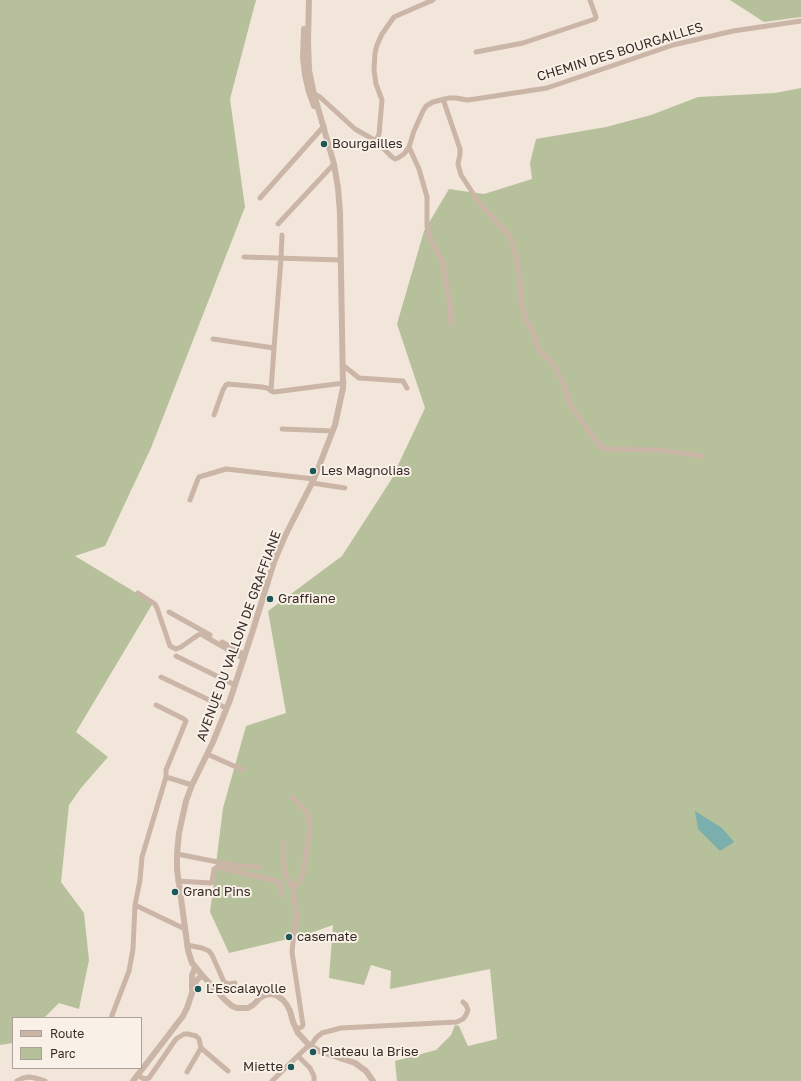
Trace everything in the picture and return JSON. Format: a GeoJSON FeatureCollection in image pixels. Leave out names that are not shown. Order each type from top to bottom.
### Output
{"type":"FeatureCollection","features":[{"type":"Feature","properties":{"kind":"street","name":"AVENUE DU VALLON DE GRAFFIANE"},"geometry":{"type":"LineString","coordinates":[[307,0],[308,56],[312,94],[334,164],[338,191],[344,383],[333,431],[313,481],[285,536],[274,562],[235,685],[186,801],[177,854],[178,881],[187,945],[189,955],[195,968],[225,1000],[237,1008],[248,1008],[265,995],[276,995],[283,1000],[290,1011],[296,1029],[309,1045]]}},
{"type":"Feature","properties":{"kind":"street"},"geometry":{"type":"LineString","coordinates":[[376,141],[379,134],[382,100],[376,84],[374,70],[374,53],[377,45],[382,34],[394,18],[433,0]]}},
{"type":"Feature","properties":{"kind":"street"},"geometry":{"type":"LineString","coordinates":[[476,52],[523,43],[595,19],[596,17],[590,0]]}},
{"type":"Feature","properties":{"kind":"street","name":"CHEMIN DES BOURGAILLES"},"geometry":{"type":"LineString","coordinates":[[409,147],[423,111],[430,104],[443,99],[456,98],[468,100],[547,88],[680,43],[733,31],[801,21]]}},
{"type":"Feature","properties":{"kind":"street"},"geometry":{"type":"LineString","coordinates":[[312,94],[320,97],[355,129],[376,141],[390,156],[395,158],[401,156],[409,147],[419,169],[427,197],[427,226],[429,236],[442,263],[450,306],[451,324]]}},
{"type":"Feature","properties":{"kind":"street"},"geometry":{"type":"LineString","coordinates":[[443,99],[460,150],[458,164],[461,175],[478,201],[510,237],[520,276],[521,304],[534,334],[538,350],[554,365],[564,385],[569,403],[598,444],[607,449],[660,450],[701,456]]}},
{"type":"Feature","properties":{"kind":"street"},"geometry":{"type":"LineString","coordinates":[[260,198],[323,127]]}},
{"type":"Feature","properties":{"kind":"street"},"geometry":{"type":"LineString","coordinates":[[278,224],[334,164]]}},
{"type":"Feature","properties":{"kind":"street"},"geometry":{"type":"LineString","coordinates":[[271,391],[282,235]]}},
{"type":"Feature","properties":{"kind":"street"},"geometry":{"type":"LineString","coordinates":[[244,257],[341,260]]}},
{"type":"Feature","properties":{"kind":"street"},"geometry":{"type":"LineString","coordinates":[[213,339],[274,348]]}},
{"type":"Feature","properties":{"kind":"street"},"geometry":{"type":"LineString","coordinates":[[344,366],[359,378],[403,381],[407,388]]}},
{"type":"Feature","properties":{"kind":"street"},"geometry":{"type":"LineString","coordinates":[[214,415],[223,390],[228,384],[262,387],[274,392],[279,392],[344,383]]}},
{"type":"Feature","properties":{"kind":"street"},"geometry":{"type":"LineString","coordinates":[[282,429],[333,431]]}},
{"type":"Feature","properties":{"kind":"street"},"geometry":{"type":"LineString","coordinates":[[190,500],[199,477],[226,469],[313,481],[345,488]]}},
{"type":"Feature","properties":{"kind":"street"},"geometry":{"type":"LineString","coordinates":[[138,593],[154,604],[157,608],[170,646],[176,649],[201,634],[244,657]]}},
{"type":"Feature","properties":{"kind":"street"},"geometry":{"type":"LineString","coordinates":[[169,612],[244,657]]}},
{"type":"Feature","properties":{"kind":"street"},"geometry":{"type":"LineString","coordinates":[[176,656],[235,685]]}},
{"type":"Feature","properties":{"kind":"street"},"geometry":{"type":"LineString","coordinates":[[161,677],[226,708]]}},
{"type":"Feature","properties":{"kind":"street"},"geometry":{"type":"LineString","coordinates":[[111,1017],[129,971],[133,949],[135,905],[140,880],[142,857],[166,777],[166,770],[186,722],[184,719],[156,705]]}},
{"type":"Feature","properties":{"kind":"street"},"geometry":{"type":"LineString","coordinates":[[207,754],[243,770]]}},
{"type":"Feature","properties":{"kind":"street"},"geometry":{"type":"LineString","coordinates":[[166,777],[192,785]]}},
{"type":"Feature","properties":{"kind":"street"},"geometry":{"type":"LineString","coordinates":[[292,797],[308,814],[310,827],[303,874],[299,882],[293,888]]}},
{"type":"Feature","properties":{"kind":"street"},"geometry":{"type":"LineString","coordinates":[[283,844],[284,868],[293,888],[297,920],[292,952],[302,1028],[296,1029]]}},
{"type":"Feature","properties":{"kind":"street"},"geometry":{"type":"LineString","coordinates":[[177,854],[238,866],[259,867]]}},
{"type":"Feature","properties":{"kind":"street"},"geometry":{"type":"LineString","coordinates":[[178,881],[211,883],[214,869],[216,867],[277,881],[280,883],[282,896]]}},
{"type":"Feature","properties":{"kind":"street"},"geometry":{"type":"LineString","coordinates":[[135,905],[185,929]]}},
{"type":"Feature","properties":{"kind":"street"},"geometry":{"type":"LineString","coordinates":[[187,945],[209,951],[224,982],[229,984],[235,983]]}},
{"type":"Feature","properties":{"kind":"street"},"geometry":{"type":"LineString","coordinates":[[192,992],[192,975],[195,968]]}},
{"type":"Feature","properties":{"kind":"street"},"geometry":{"type":"LineString","coordinates":[[142,1069],[183,1016],[196,982],[202,975]]}},
{"type":"Feature","properties":{"kind":"street"},"geometry":{"type":"LineString","coordinates":[[272,1081],[322,1033],[337,1029],[456,1022],[463,1019],[468,1010],[463,1002]]}},
{"type":"Feature","properties":{"kind":"street"},"geometry":{"type":"LineString","coordinates":[[137,1075],[144,1079],[149,1078],[176,1039],[184,1034],[196,1036],[199,1039],[201,1048],[228,1071]]}},
{"type":"Feature","properties":{"kind":"street"},"geometry":{"type":"LineString","coordinates":[[309,1045],[319,1051],[355,1063],[366,1071],[373,1081]]}},
{"type":"Feature","properties":{"kind":"street"},"geometry":{"type":"LineString","coordinates":[[187,1072],[201,1048]]}},
{"type":"Feature","properties":{"kind":"street"},"geometry":{"type":"LineString","coordinates":[[298,1056],[310,1068],[314,1076],[314,1081]]}},
{"type":"Feature","properties":{"kind":"street"},"geometry":{"type":"LineString","coordinates":[[133,1081],[142,1069]]}},
{"type":"Feature","properties":{"kind":"street"},"geometry":{"type":"LineString","coordinates":[[18,1081],[29,1077],[45,1081]]}},
{"type":"Feature","properties":{"kind":"green space"},"geometry":{"type":"Polygon","coordinates":[[[0,0],[256,0],[230,99],[245,207],[151,448],[105,546],[75,556],[153,603],[76,732],[108,757],[81,788],[69,805],[61,882],[84,913],[89,960],[79,1009],[59,1003],[45,1017],[12,1017],[12,1043],[0,1045],[0,0]]]}},
{"type":"Feature","properties":{"kind":"green space"},"geometry":{"type":"Polygon","coordinates":[[[730,0],[801,0],[801,17],[764,22],[730,0]]]}},
{"type":"Feature","properties":{"kind":"green space"},"geometry":{"type":"Polygon","coordinates":[[[801,88],[801,1081],[397,1081],[395,1061],[436,1050],[451,1035],[455,1025],[459,1026],[468,1046],[497,1039],[490,969],[390,989],[391,971],[371,965],[364,985],[329,978],[333,925],[305,935],[229,953],[210,912],[223,808],[246,726],[286,713],[268,611],[342,556],[391,480],[425,408],[397,324],[424,231],[449,189],[484,194],[532,179],[530,163],[536,139],[606,127],[651,115],[698,97],[775,93],[801,88]]]}},
{"type":"Feature","properties":{"kind":"water"},"geometry":{"type":"Polygon","coordinates":[[[695,811],[722,828],[734,842],[720,851],[698,829],[695,811]]]}},
{"type":"Feature","properties":{"kind":"place","name":"Bourgailles"},"geometry":{"type":"Point","coordinates":[324,144]}},
{"type":"Feature","properties":{"kind":"place","name":"Les Magnolias"},"geometry":{"type":"Point","coordinates":[313,471]}},
{"type":"Feature","properties":{"kind":"place","name":"Graffiane"},"geometry":{"type":"Point","coordinates":[270,599]}},
{"type":"Feature","properties":{"kind":"place","name":"Grand Pins"},"geometry":{"type":"Point","coordinates":[175,892]}},
{"type":"Feature","properties":{"kind":"place","name":"casemate"},"geometry":{"type":"Point","coordinates":[289,937]}},
{"type":"Feature","properties":{"kind":"place","name":"L'Escalayolle"},"geometry":{"type":"Point","coordinates":[198,989]}},
{"type":"Feature","properties":{"kind":"place","name":"Plateau la Brise"},"geometry":{"type":"Point","coordinates":[313,1052]}},
{"type":"Feature","properties":{"kind":"place","name":"Miette"},"geometry":{"type":"Point","coordinates":[291,1067]}}]}
